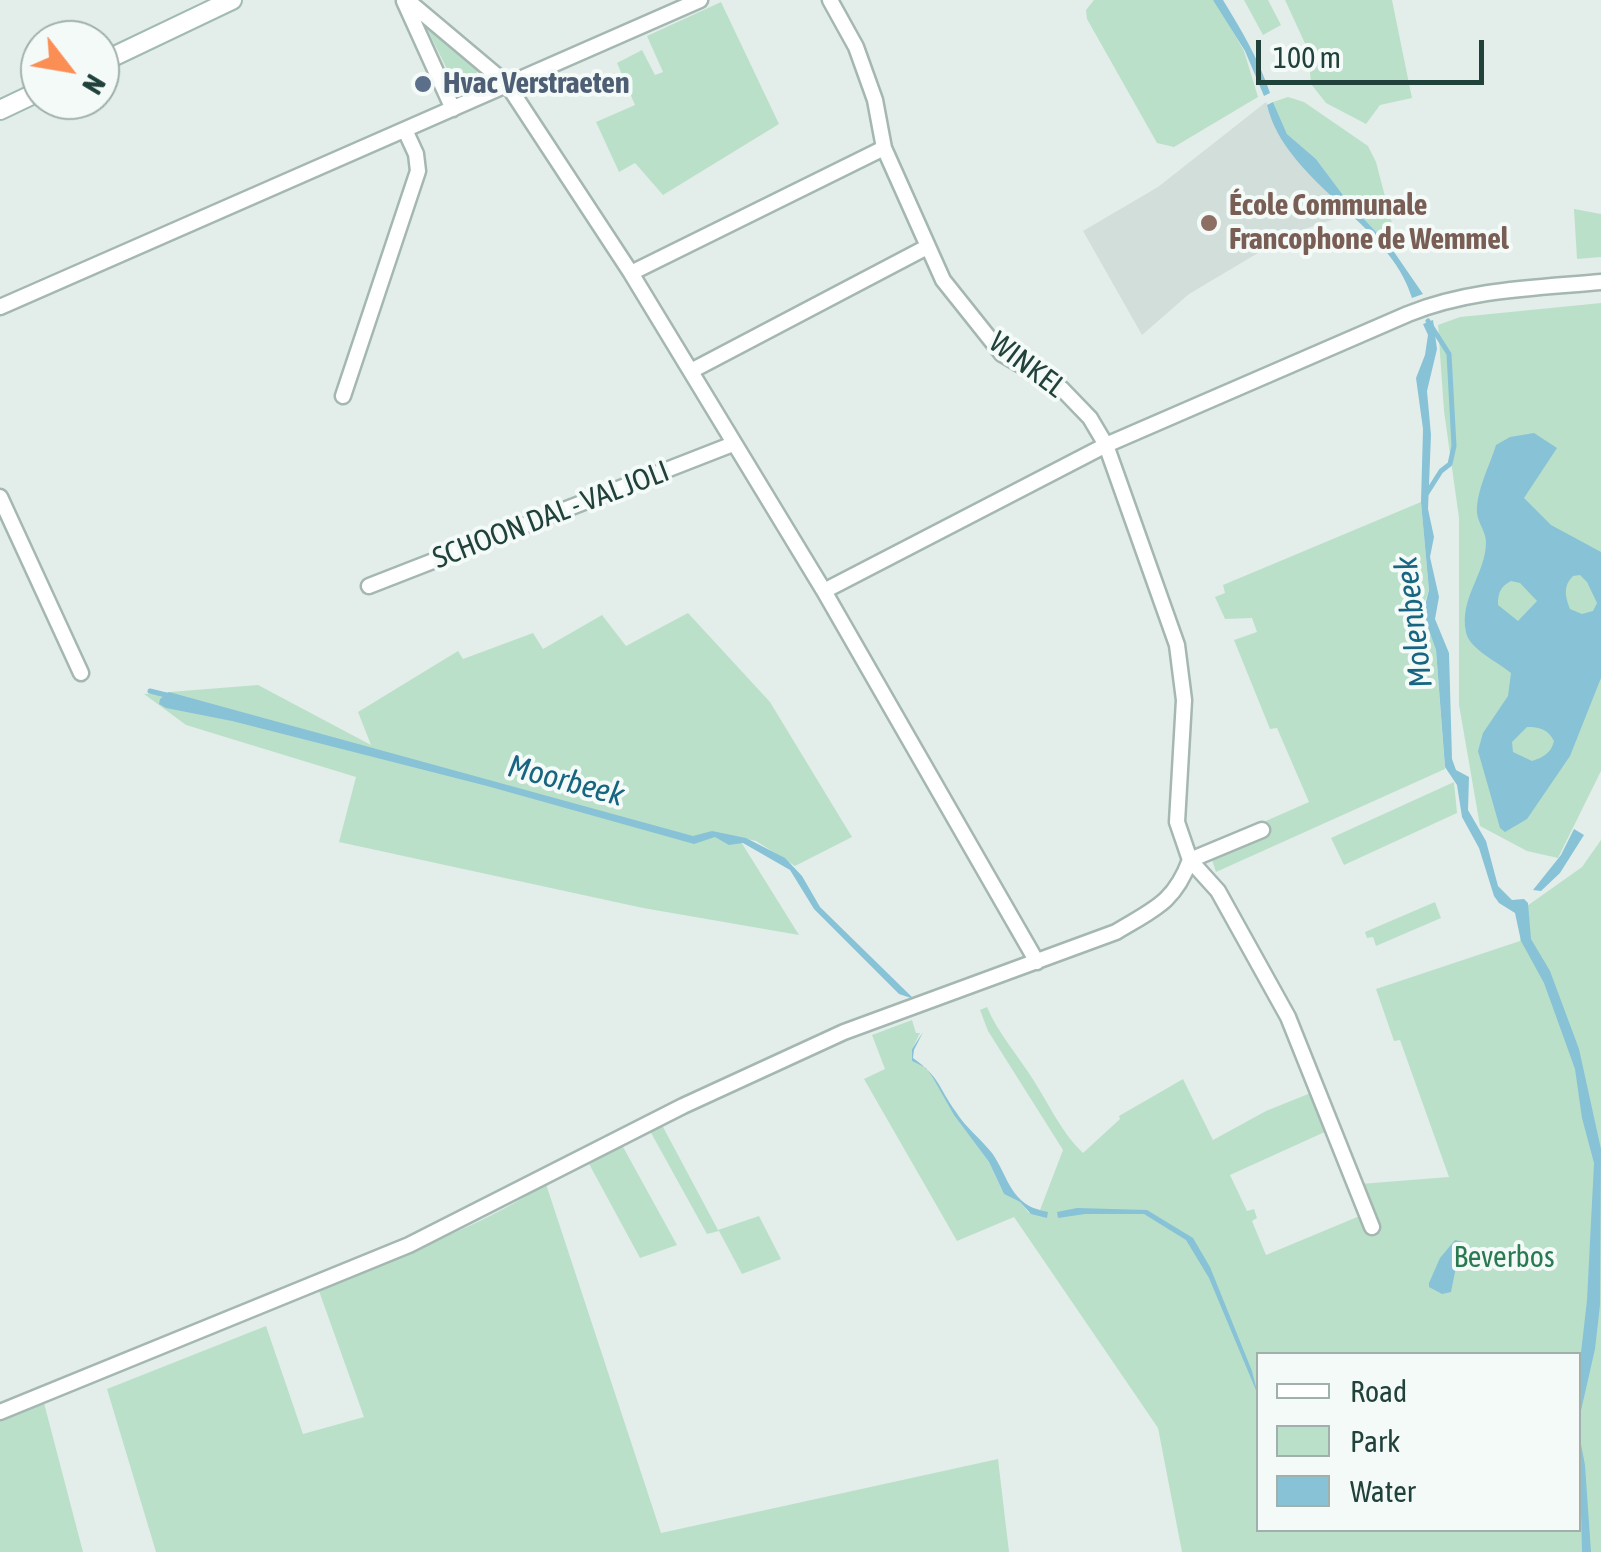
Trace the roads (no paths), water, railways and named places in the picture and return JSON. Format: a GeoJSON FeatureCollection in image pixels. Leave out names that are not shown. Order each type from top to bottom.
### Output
{"type":"FeatureCollection","features":[{"type":"Feature","properties":{"kind":"street"},"geometry":{"type":"LineString","coordinates":[[120,53],[232,0]]}},
{"type":"Feature","properties":{"kind":"street"},"geometry":{"type":"LineString","coordinates":[[406,0],[508,84],[631,273],[824,591],[1037,962]]}},
{"type":"Feature","properties":{"kind":"street"},"geometry":{"type":"LineString","coordinates":[[406,0],[453,109]]}},
{"type":"Feature","properties":{"kind":"street"},"geometry":{"type":"LineString","coordinates":[[0,307],[700,0]]}},
{"type":"Feature","properties":{"kind":"street","name":"WINKEL"},"geometry":{"type":"LineString","coordinates":[[830,0],[856,47],[874,100],[884,148],[943,280],[1002,354],[1062,389],[1090,418],[1106,445],[1177,644],[1184,700],[1177,822],[1190,860]]}},
{"type":"Feature","properties":{"kind":"street"},"geometry":{"type":"LineString","coordinates":[[344,396],[418,171],[416,154],[405,130]]}},
{"type":"Feature","properties":{"kind":"street"},"geometry":{"type":"LineString","coordinates":[[631,273],[884,148]]}},
{"type":"Feature","properties":{"kind":"street"},"geometry":{"type":"LineString","coordinates":[[691,371],[927,246]]}},
{"type":"Feature","properties":{"kind":"street"},"geometry":{"type":"LineString","coordinates":[[824,591],[1106,445],[1442,300],[1601,282]]}},
{"type":"Feature","properties":{"kind":"street","name":"SCHOON DAL - VAL JOLI"},"geometry":{"type":"LineString","coordinates":[[369,586],[733,444]]}},
{"type":"Feature","properties":{"kind":"street"},"geometry":{"type":"LineString","coordinates":[[0,497],[81,673]]}},
{"type":"Feature","properties":{"kind":"street"},"geometry":{"type":"LineString","coordinates":[[0,1412],[409,1246],[683,1106],[844,1032],[1116,932],[1180,888],[1190,860],[1262,830]]}},
{"type":"Feature","properties":{"kind":"street"},"geometry":{"type":"LineString","coordinates":[[1190,860],[1218,891],[1288,1017],[1372,1227]]}},
{"type":"Feature","properties":{"kind":"water"},"geometry":{"type":"Polygon","coordinates":[[[1213,0],[1223,0],[1270,93],[1264,96],[1245,51],[1213,0]]]}},
{"type":"Feature","properties":{"kind":"water"},"geometry":{"type":"Polygon","coordinates":[[[1273,102],[1287,134],[1316,159],[1349,203],[1392,249],[1423,294],[1412,298],[1383,247],[1294,157],[1277,132],[1267,105],[1273,102]]]}},
{"type":"Feature","properties":{"kind":"water"},"geometry":{"type":"Polygon","coordinates":[[[1433,320],[1437,349],[1427,391],[1431,435],[1428,509],[1434,537],[1430,557],[1439,597],[1435,619],[1449,653],[1452,759],[1456,770],[1469,777],[1468,810],[1486,841],[1498,886],[1512,900],[1524,899],[1528,903],[1531,939],[1550,971],[1579,1049],[1601,1149],[1600,1305],[1581,1411],[1581,1352],[1594,1163],[1575,1069],[1544,983],[1521,941],[1515,913],[1494,896],[1479,848],[1462,817],[1457,785],[1445,767],[1436,650],[1423,613],[1429,590],[1421,502],[1423,429],[1416,378],[1428,335],[1423,324],[1433,320]]]}},
{"type":"Feature","properties":{"kind":"water"},"geometry":{"type":"Polygon","coordinates":[[[1534,433],[1557,448],[1524,498],[1551,525],[1601,552],[1601,678],[1570,756],[1527,819],[1505,832],[1500,828],[1478,751],[1483,733],[1508,696],[1511,673],[1472,644],[1465,620],[1485,554],[1486,538],[1477,513],[1479,496],[1496,445],[1510,437],[1534,433]],[[1580,575],[1573,576],[1566,591],[1570,609],[1582,614],[1593,611],[1597,603],[1580,575]],[[1507,583],[1500,591],[1498,605],[1518,621],[1537,601],[1520,583],[1507,583]],[[1527,727],[1512,742],[1513,752],[1532,761],[1546,754],[1554,741],[1543,730],[1527,727]]]}},
{"type":"Feature","properties":{"kind":"water"},"geometry":{"type":"Polygon","coordinates":[[[169,692],[693,836],[712,831],[746,838],[785,858],[802,876],[820,907],[914,999],[899,994],[814,909],[790,870],[743,843],[729,845],[715,837],[694,844],[487,786],[166,708],[159,704],[169,692]]]}},
{"type":"Feature","properties":{"kind":"water"},"geometry":{"type":"Polygon","coordinates":[[[1574,829],[1584,835],[1560,873],[1541,891],[1533,890],[1561,855],[1574,829]]]}},
{"type":"Feature","properties":{"kind":"water"},"geometry":{"type":"Polygon","coordinates":[[[927,1070],[960,1118],[992,1153],[1018,1197],[1035,1209],[1048,1212],[1047,1218],[1031,1214],[1020,1202],[1004,1194],[989,1162],[927,1070]]]}},
{"type":"Feature","properties":{"kind":"water"},"geometry":{"type":"Polygon","coordinates":[[[1077,1208],[1147,1210],[1193,1238],[1210,1267],[1256,1390],[1209,1278],[1186,1240],[1144,1214],[1058,1218],[1057,1212],[1077,1208]]]}},
{"type":"Feature","properties":{"kind":"water"},"geometry":{"type":"Polygon","coordinates":[[[1455,1240],[1464,1242],[1465,1247],[1458,1257],[1451,1292],[1442,1294],[1429,1287],[1429,1283],[1440,1258],[1455,1240]]]}},
{"type":"Feature","properties":{"kind":"water"},"geometry":{"type":"Polygon","coordinates":[[[1581,1444],[1591,1552],[1582,1552],[1581,1513],[1581,1444]]]}},
{"type":"Feature","properties":{"kind":"waterway","name":"Molenbeek"},"geometry":{"type":"LineString","coordinates":[[1427,493],[1450,464],[1454,446],[1449,354],[1428,321]]}},
{"type":"Feature","properties":{"kind":"waterway","name":"Moorbeek"},"geometry":{"type":"LineString","coordinates":[[150,691],[166,695]]}},
{"type":"Feature","properties":{"kind":"place","name":"Hvac Verstraeten"},"geometry":{"type":"Point","coordinates":[423,84]}},
{"type":"Feature","properties":{"kind":"place","name":"École Communale Francophone de Wemmel"},"geometry":{"type":"Point","coordinates":[1209,223]}},
{"type":"Feature","properties":{"kind":"park label","name":"Beverbos"},"geometry":{"type":"Point","coordinates":[1504,1258]}}]}
